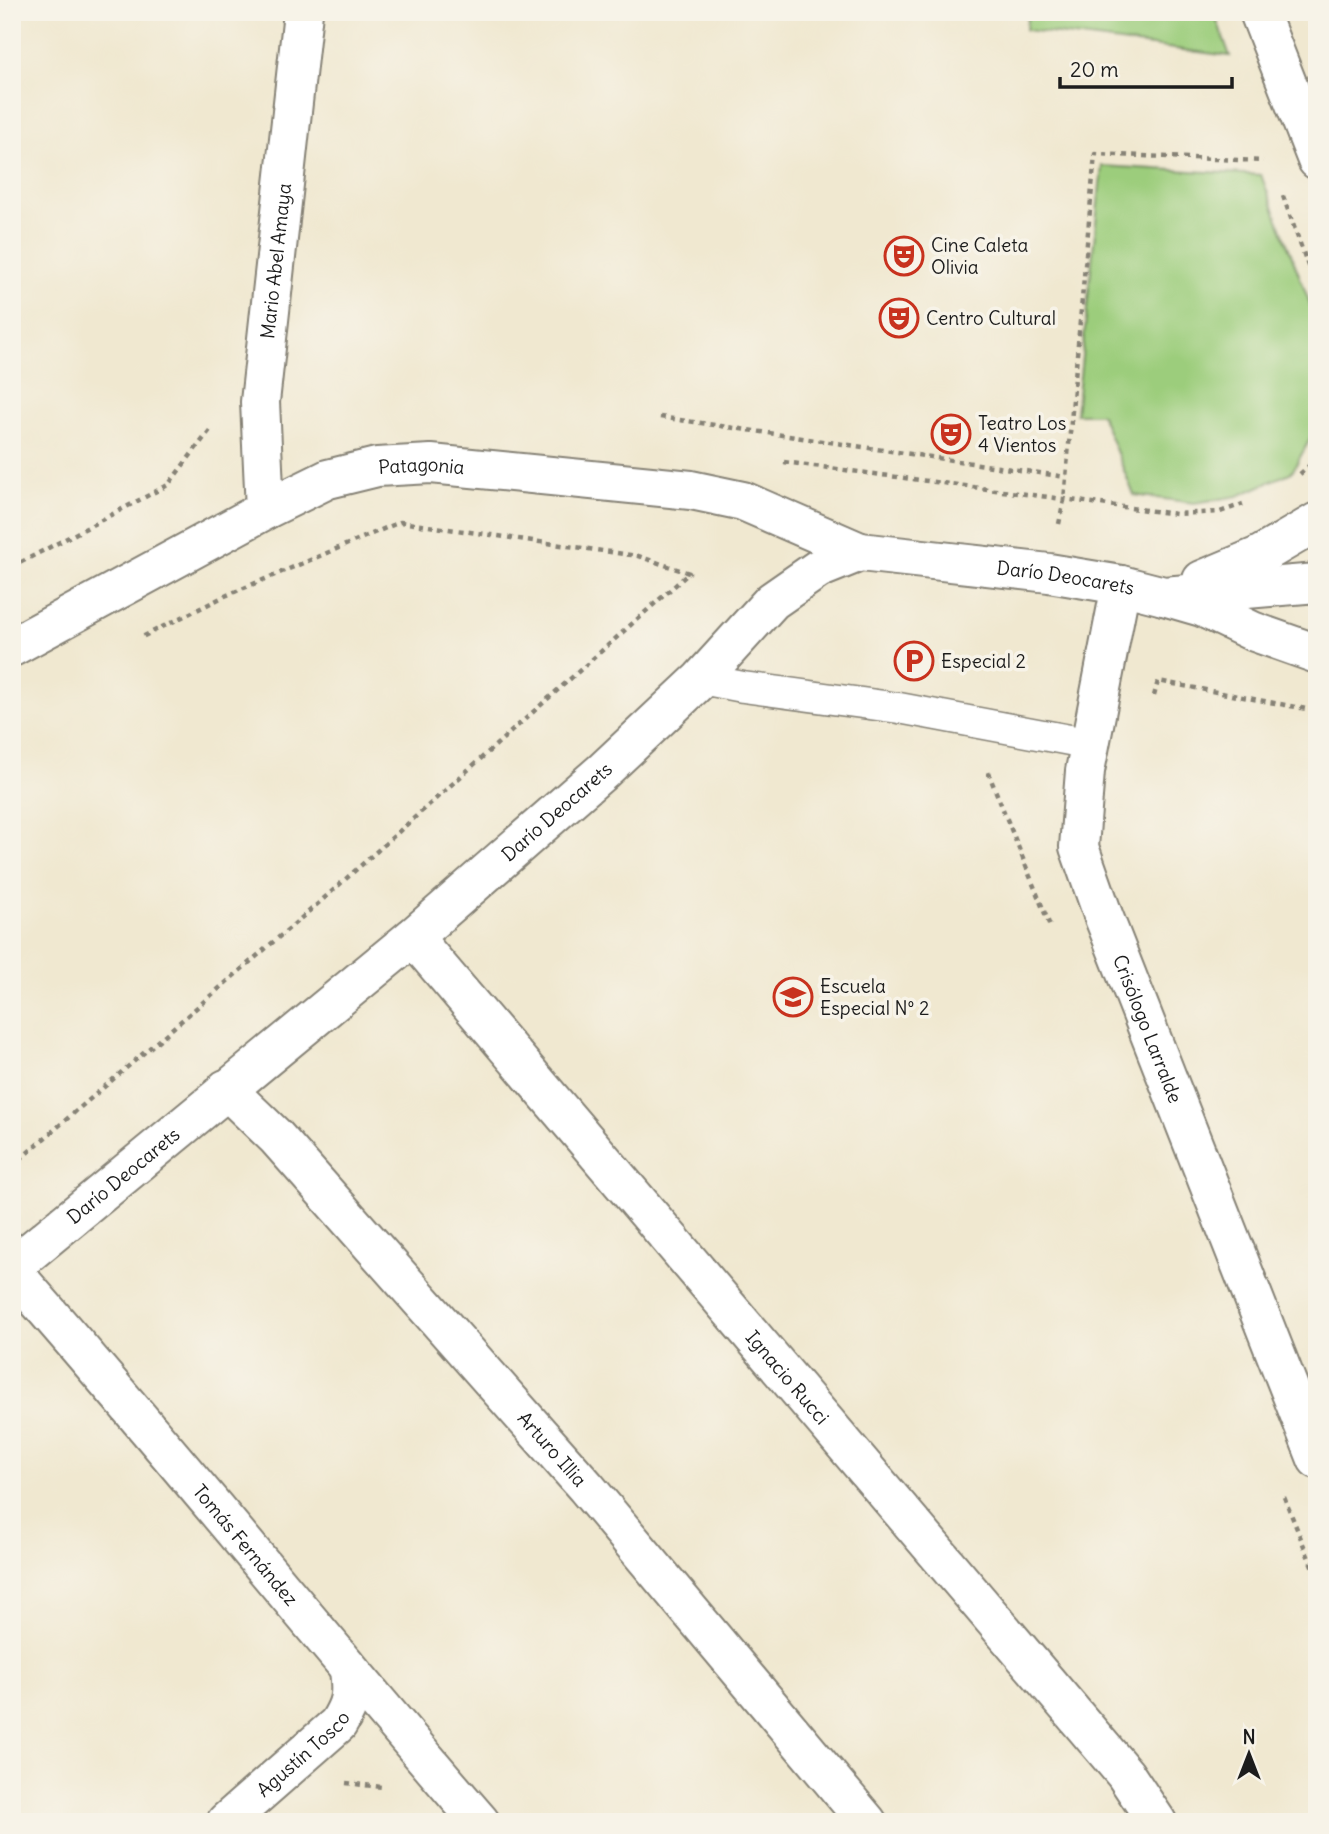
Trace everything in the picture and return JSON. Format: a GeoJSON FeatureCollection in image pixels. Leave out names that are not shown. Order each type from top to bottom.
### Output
{"type":"FeatureCollection","features":[{"type":"Feature","properties":{"kind":"main road","name":"Mario Abel Amaya"},"geometry":{"type":"LineString","coordinates":[[265,510],[260,402],[303,12]]}},
{"type":"Feature","properties":{"kind":"main road"},"geometry":{"type":"LineString","coordinates":[[1259,12],[1317,160]]}},
{"type":"Feature","properties":{"kind":"main road","name":"Patagonia"},"geometry":{"type":"LineString","coordinates":[[12,646],[328,479],[377,467],[431,464],[691,490],[743,501],[860,552]]}},
{"type":"Feature","properties":{"kind":"main road"},"geometry":{"type":"LineString","coordinates":[[1164,596],[1259,556],[1317,522]]}},
{"type":"Feature","properties":{"kind":"main road","name":"Darío Deocarets"},"geometry":{"type":"LineString","coordinates":[[12,1269],[226,1089],[413,937],[603,771],[701,679],[772,601],[818,569],[860,552],[1049,573],[1121,585],[1202,607],[1252,631],[1317,654]]}},
{"type":"Feature","properties":{"kind":"main road"},"geometry":{"type":"LineString","coordinates":[[1164,596],[1317,583]]}},
{"type":"Feature","properties":{"kind":"main road","name":"Crisólogo Larralde"},"geometry":{"type":"LineString","coordinates":[[1121,585],[1085,771],[1079,847],[1103,915],[1317,1459]]}},
{"type":"Feature","properties":{"kind":"main road","name":"Ignacio Rucci"},"geometry":{"type":"LineString","coordinates":[[413,937],[1125,1774],[1157,1822]]}},
{"type":"Feature","properties":{"kind":"main road","name":"Arturo Illia"},"geometry":{"type":"LineString","coordinates":[[226,1089],[276,1137],[586,1487],[867,1822]]}},
{"type":"Feature","properties":{"kind":"main road","name":"Tomás Fernández"},"geometry":{"type":"LineString","coordinates":[[12,1269],[480,1822]]}},
{"type":"Feature","properties":{"kind":"main road","name":"Agustín Tosco"},"geometry":{"type":"LineString","coordinates":[[226,1822],[338,1724],[348,1707],[352,1693],[349,1670]]}},
{"type":"Feature","properties":{"kind":"lane"},"geometry":{"type":"LineString","coordinates":[[701,679],[899,708],[1091,744]]}},
{"type":"Feature","properties":{"kind":"path"},"geometry":{"type":"LineString","coordinates":[[1049,573],[1064,500],[1095,154],[1270,161]]}},
{"type":"Feature","properties":{"kind":"path"},"geometry":{"type":"LineString","coordinates":[[1279,187],[1317,291]]}},
{"type":"Feature","properties":{"kind":"path"},"geometry":{"type":"LineString","coordinates":[[660,417],[1066,477]]}},
{"type":"Feature","properties":{"kind":"path"},"geometry":{"type":"LineString","coordinates":[[1294,478],[1311,464],[1317,454]]}},
{"type":"Feature","properties":{"kind":"path"},"geometry":{"type":"LineString","coordinates":[[779,461],[1176,514],[1220,512],[1255,500]]}},
{"type":"Feature","properties":{"kind":"path"},"geometry":{"type":"LineString","coordinates":[[12,567],[168,485]]}},
{"type":"Feature","properties":{"kind":"path"},"geometry":{"type":"LineString","coordinates":[[12,1166],[321,901],[689,573],[638,556],[400,522],[225,596],[138,639]]}},
{"type":"Feature","properties":{"kind":"path"},"geometry":{"type":"LineString","coordinates":[[1150,708],[1158,681],[1317,711]]}},
{"type":"Feature","properties":{"kind":"path"},"geometry":{"type":"LineString","coordinates":[[12,701],[25,695]]}},
{"type":"Feature","properties":{"kind":"path"},"geometry":{"type":"LineString","coordinates":[[983,761],[1051,928]]}},
{"type":"Feature","properties":{"kind":"path"},"geometry":{"type":"LineString","coordinates":[[1281,1489],[1317,1578]]}},
{"type":"Feature","properties":{"kind":"path"},"geometry":{"type":"LineString","coordinates":[[339,1782],[386,1787]]}},
{"type":"Feature","properties":{"kind":"green space"},"geometry":{"type":"Polygon","coordinates":[[[1028,12],[1214,12],[1230,56],[1026,30],[1028,12]]]}},
{"type":"Feature","properties":{"kind":"green space"},"geometry":{"type":"Polygon","coordinates":[[[1102,166],[1261,175],[1317,322],[1317,419],[1310,439],[1292,472],[1238,496],[1194,503],[1134,495],[1101,414],[1076,414],[1102,166]]]}},
{"type":"Feature","properties":{"kind":"place","name":"Cine Caleta Olivia"},"geometry":{"type":"Point","coordinates":[904,256]}},
{"type":"Feature","properties":{"kind":"place","name":"Centro Cultural"},"geometry":{"type":"Point","coordinates":[899,318]}},
{"type":"Feature","properties":{"kind":"place","name":"Teatro Los 4 Vientos"},"geometry":{"type":"Point","coordinates":[951,434]}},
{"type":"Feature","properties":{"kind":"place","name":"Especial 2"},"geometry":{"type":"Point","coordinates":[914,661]}},
{"type":"Feature","properties":{"kind":"place","name":"Escuela Especial Nº 2"},"geometry":{"type":"Point","coordinates":[793,997]}}]}
